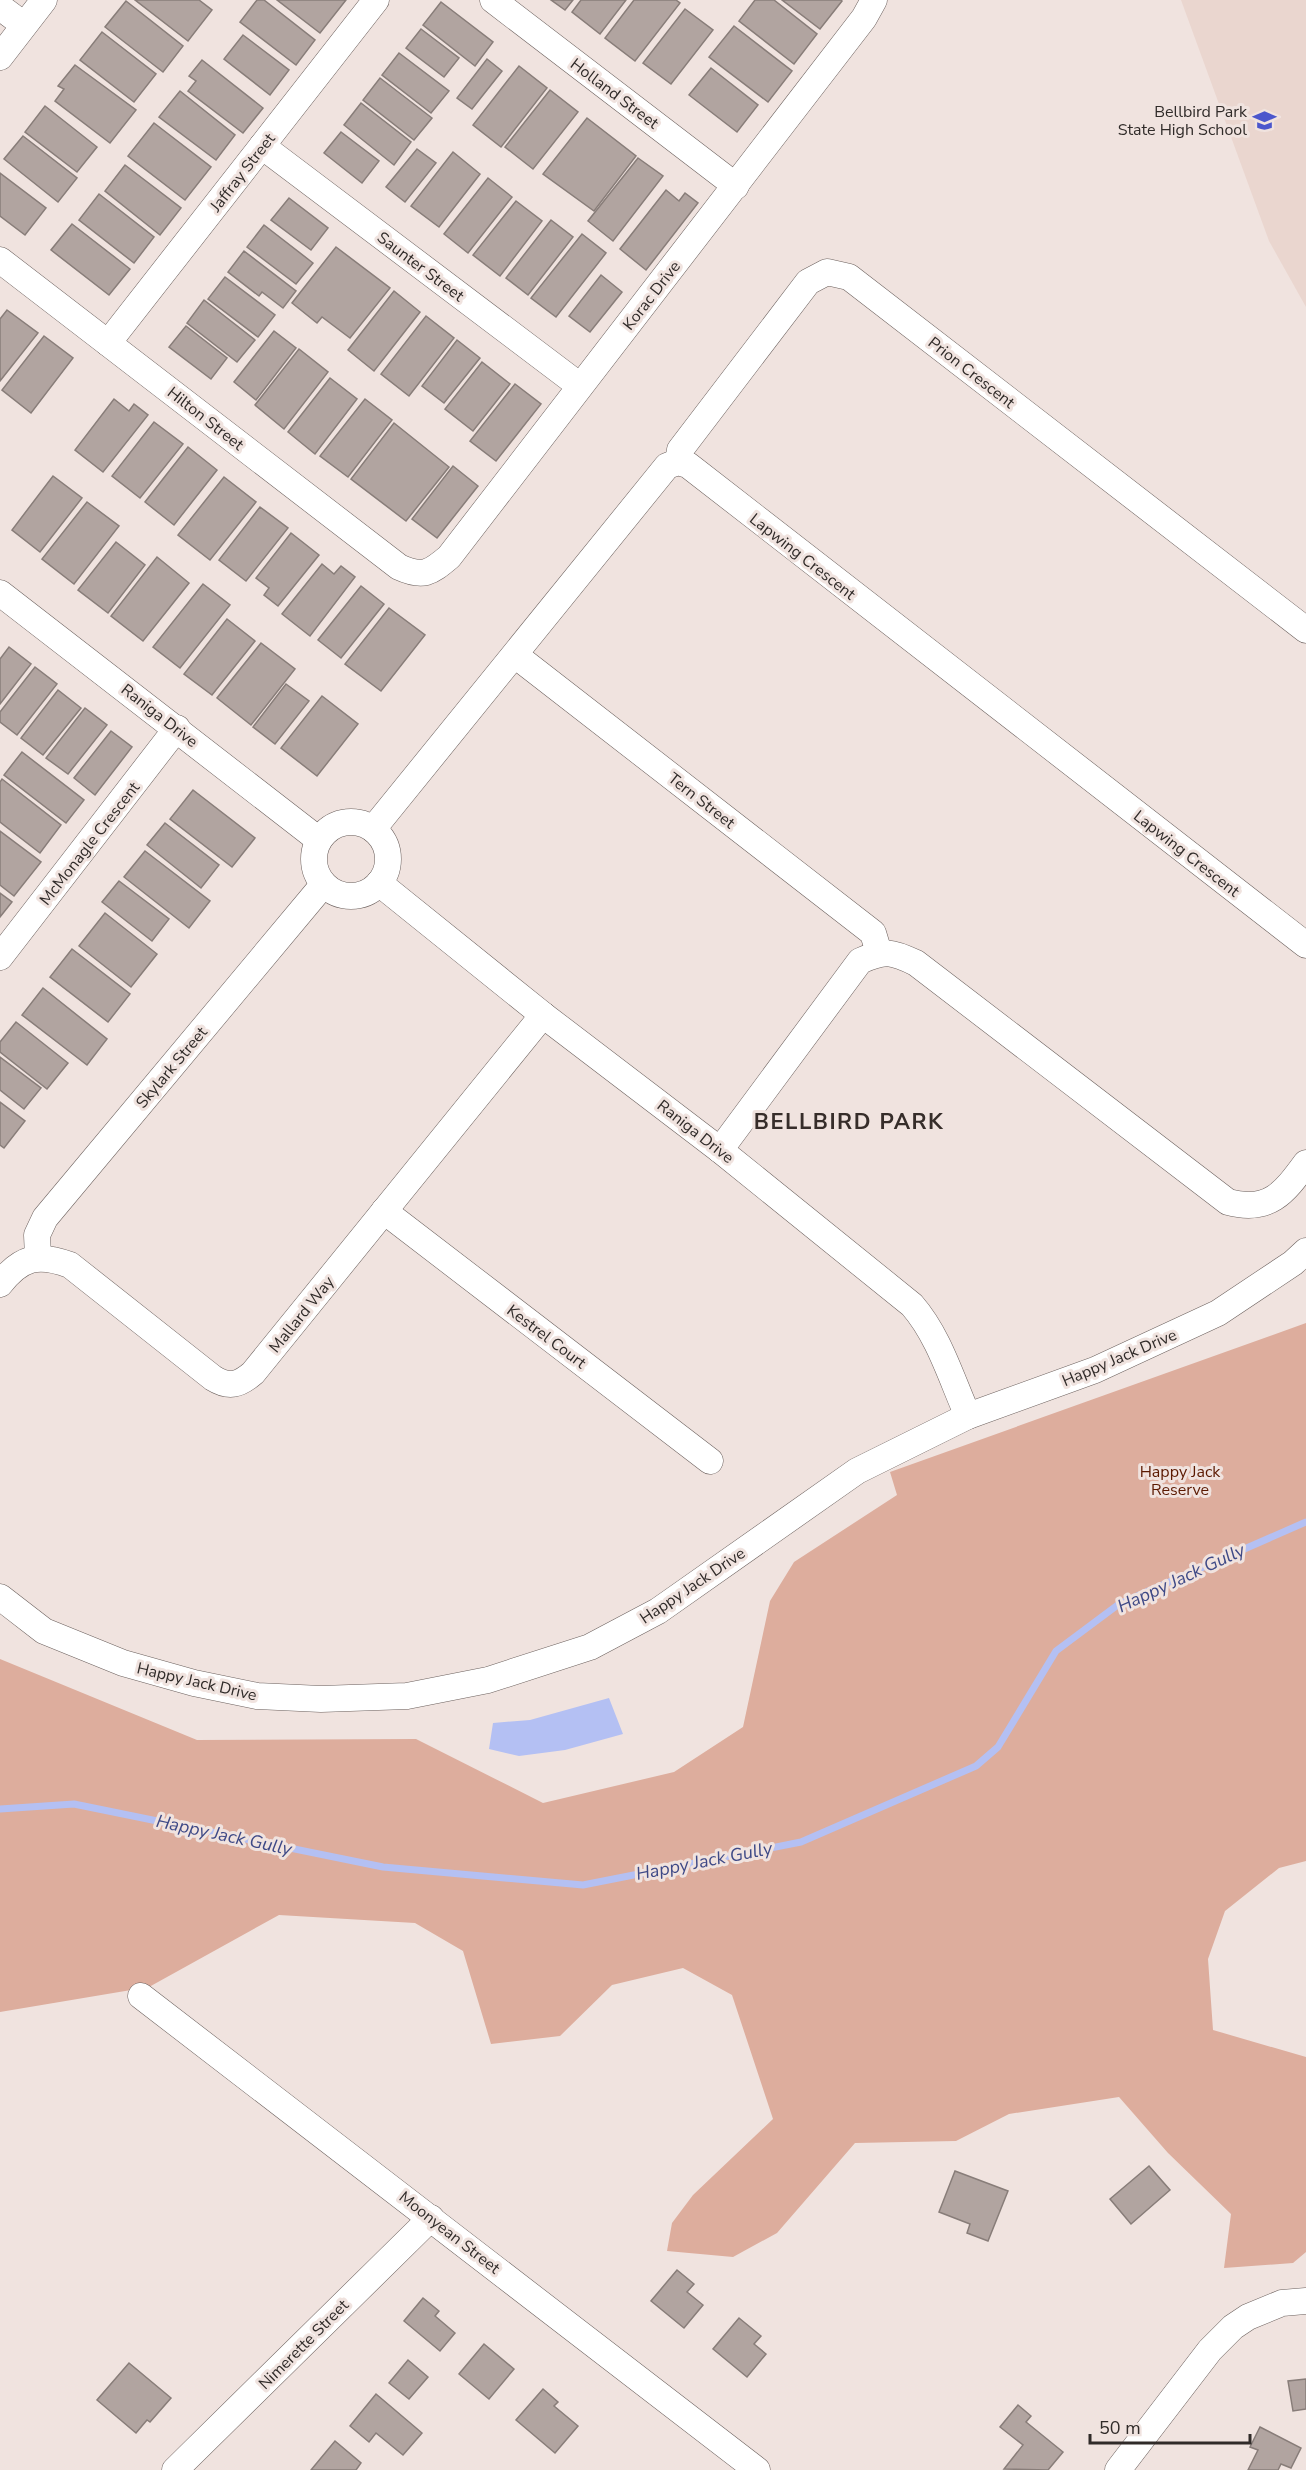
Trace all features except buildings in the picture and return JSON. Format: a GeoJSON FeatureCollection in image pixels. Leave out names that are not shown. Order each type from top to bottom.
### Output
{"type":"FeatureCollection","features":[{"type":"Feature","properties":{"kind":"street"},"geometry":{"type":"LineString","coordinates":[[0,57],[44,0]]}},
{"type":"Feature","properties":{"kind":"street","name":"Jaffray Street"},"geometry":{"type":"LineString","coordinates":[[108,343],[376,0]]}},
{"type":"Feature","properties":{"kind":"street","name":"Holland Street"},"geometry":{"type":"LineString","coordinates":[[493,0],[736,186]]}},
{"type":"Feature","properties":{"kind":"street","name":"Korac Drive"},"geometry":{"type":"LineString","coordinates":[[414,574],[432,571],[449,556],[736,186],[864,18],[874,0]]}},
{"type":"Feature","properties":{"kind":"street"},"geometry":{"type":"LineString","coordinates":[[0,7],[24,26]]}},
{"type":"Feature","properties":{"kind":"street","name":"Saunter Street"},"geometry":{"type":"LineString","coordinates":[[262,146],[580,386]]}},
{"type":"Feature","properties":{"kind":"street","name":"Hilton Street"},"geometry":{"type":"LineString","coordinates":[[0,260],[399,567],[414,574]]}},
{"type":"Feature","properties":{"kind":"street","name":"Prion Crescent"},"geometry":{"type":"LineString","coordinates":[[678,462],[680,450],[808,282],[827,272],[849,276],[1306,630]]}},
{"type":"Feature","properties":{"kind":"street"},"geometry":{"type":"LineString","coordinates":[[373,829],[667,465],[678,462]]}},
{"type":"Feature","properties":{"kind":"street","name":"Lapwing Crescent"},"geometry":{"type":"LineString","coordinates":[[678,462],[688,465],[1306,945]]}},
{"type":"Feature","properties":{"kind":"street","name":"Raniga Drive"},"geometry":{"type":"LineString","coordinates":[[0,593],[319,840]]}},
{"type":"Feature","properties":{"kind":"street","name":"Tern Street"},"geometry":{"type":"LineString","coordinates":[[515,655],[873,933],[879,952]]}},
{"type":"Feature","properties":{"kind":"street","name":"McMonagle Crescent"},"geometry":{"type":"LineString","coordinates":[[0,957],[177,728]]}},
{"type":"Feature","properties":{"kind":"street"},"geometry":{"type":"LineString","coordinates":[[362,823],[373,829],[381,837],[388,860],[379,884],[358,896],[345,896],[323,885],[314,863],[314,851],[319,840],[327,830],[337,824],[362,823]]}},
{"type":"Feature","properties":{"kind":"street","name":"Raniga Drive"},"geometry":{"type":"LineString","coordinates":[[379,884],[543,1015],[720,1150],[912,1305],[934,1336],[968,1416]]}},
{"type":"Feature","properties":{"kind":"street","name":"Skylark Street"},"geometry":{"type":"LineString","coordinates":[[38,1257],[36,1235],[45,1218],[323,885]]}},
{"type":"Feature","properties":{"kind":"street"},"geometry":{"type":"LineString","coordinates":[[720,1150],[860,961],[879,952],[898,954],[916,963],[1228,1202],[1245,1207],[1274,1199],[1289,1186],[1306,1163]]}},
{"type":"Feature","properties":{"kind":"street","name":"Mallard Way"},"geometry":{"type":"LineString","coordinates":[[38,1257],[69,1264],[213,1378],[232,1385],[243,1382],[253,1373],[543,1015]]}},
{"type":"Feature","properties":{"kind":"street","name":"Kestrel Court"},"geometry":{"type":"LineString","coordinates":[[384,1211],[710,1461]]}},
{"type":"Feature","properties":{"kind":"street","name":"Happy Jack Drive"},"geometry":{"type":"LineString","coordinates":[[0,1598],[44,1631],[123,1663],[194,1683],[257,1696],[321,1699],[407,1696],[488,1680],[590,1647],[658,1611],[857,1471],[968,1416],[1095,1370],[1218,1313],[1293,1263],[1306,1251]]}},
{"type":"Feature","properties":{"kind":"street"},"geometry":{"type":"LineString","coordinates":[[0,1284],[11,1270],[38,1257]]}},
{"type":"Feature","properties":{"kind":"street","name":"Moonyean Street"},"geometry":{"type":"LineString","coordinates":[[141,1996],[757,2470]]}},
{"type":"Feature","properties":{"kind":"street","name":"Nimerette Street"},"geometry":{"type":"LineString","coordinates":[[175,2470],[431,2217]]}},
{"type":"Feature","properties":{"kind":"street"},"geometry":{"type":"LineString","coordinates":[[1118,2470],[1210,2350],[1233,2327],[1248,2317],[1282,2303],[1306,2301]]}},
{"type":"Feature","properties":{"kind":"shaded area","name":"Bellbird Park State High School"},"geometry":{"type":"Polygon","coordinates":[[[1181,0],[1306,0],[1306,307],[1269,241],[1181,0]]]}},
{"type":"Feature","properties":{"kind":"green space","name":"Happy Jack Reserve"},"geometry":{"type":"Polygon","coordinates":[[[1306,1323],[1306,1861],[1279,1868],[1225,1911],[1208,1959],[1213,2030],[1306,2057],[1306,2252],[1293,2263],[1224,2268],[1231,2214],[1168,2153],[1119,2097],[1009,2114],[956,2141],[855,2143],[777,2233],[733,2257],[667,2251],[672,2223],[693,2195],[773,2119],[732,1995],[683,1968],[612,1985],[560,2036],[491,2044],[463,1951],[415,1923],[279,1915],[149,1987],[0,2012],[0,1659],[197,1740],[416,1739],[543,1803],[674,1772],[743,1727],[770,1601],[794,1562],[897,1495],[890,1472],[1306,1323]]]}},
{"type":"Feature","properties":{"kind":"water"},"geometry":{"type":"Polygon","coordinates":[[[609,1698],[623,1734],[565,1750],[519,1756],[489,1749],[493,1723],[530,1720],[609,1698]]]}},
{"type":"Feature","properties":{"kind":"waterway","name":"Happy Jack Gully"},"geometry":{"type":"LineString","coordinates":[[0,1809],[74,1804],[383,1867],[583,1885],[801,1842],[976,1766],[998,1747],[1056,1651],[1119,1604],[1306,1522]]}},
{"type":"Feature","properties":{"kind":"place","name":"Bellbird Park State High School"},"geometry":{"type":"Point","coordinates":[1265,120]}},
{"type":"Feature","properties":{"kind":"district","name":"BELLBIRD PARK"},"geometry":{"type":"Point","coordinates":[849,1121]}}]}
